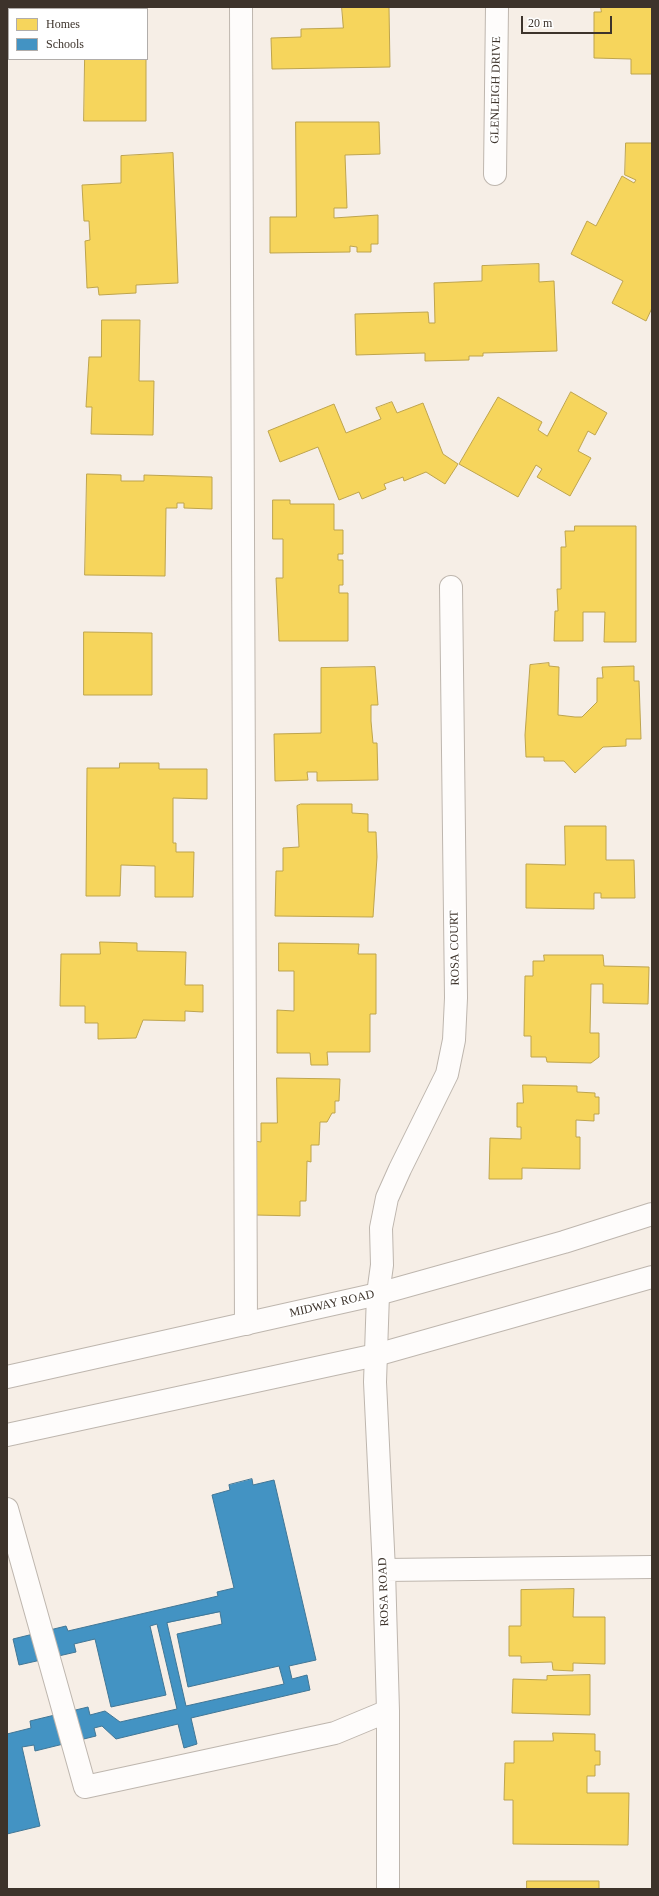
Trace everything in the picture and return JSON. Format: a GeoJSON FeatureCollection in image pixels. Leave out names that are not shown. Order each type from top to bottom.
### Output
{"type":"FeatureCollection","features":[{"type":"Feature","properties":{"kind":"street"},"geometry":{"type":"LineString","coordinates":[[241,7],[246,1324]]}},
{"type":"Feature","properties":{"kind":"street","name":"GLENLEIGH DRIVE"},"geometry":{"type":"LineString","coordinates":[[495,174],[497,7]]}},
{"type":"Feature","properties":{"kind":"street","name":"ROSA COURT"},"geometry":{"type":"LineString","coordinates":[[378,1294],[382,1264],[381,1228],[387,1198],[447,1074],[454,1040],[456,998],[451,587]]}},
{"type":"Feature","properties":{"kind":"street","name":"MIDWAY ROAD"},"geometry":{"type":"LineString","coordinates":[[7,1377],[378,1294],[564,1242],[652,1214]]}},
{"type":"Feature","properties":{"kind":"street"},"geometry":{"type":"LineString","coordinates":[[7,1435],[376,1355],[652,1277]]}},
{"type":"Feature","properties":{"kind":"street","name":"ROSA ROAD"},"geometry":{"type":"LineString","coordinates":[[378,1294],[375,1382],[384,1570],[388,1711],[388,1889]]}},
{"type":"Feature","properties":{"kind":"street"},"geometry":{"type":"LineString","coordinates":[[7,1509],[85,1788],[335,1733],[388,1711]]}},
{"type":"Feature","properties":{"kind":"street"},"geometry":{"type":"LineString","coordinates":[[384,1570],[652,1567]]}},
{"type":"Feature","properties":{"kind":"building: Homes"},"geometry":{"type":"Polygon","coordinates":[[[85,7],[147,7],[147,8],[85,7]]]}},
{"type":"Feature","properties":{"kind":"building: Homes"},"geometry":{"type":"Polygon","coordinates":[[[342,7],[389,7],[390,67],[272,69],[271,38],[301,37],[301,29],[343,28],[342,7]]]}},
{"type":"Feature","properties":{"kind":"building: Homes"},"geometry":{"type":"Polygon","coordinates":[[[601,7],[652,7],[652,74],[631,74],[631,59],[594,58],[594,12],[601,12],[601,7]]]}},
{"type":"Feature","properties":{"kind":"building: Homes"},"geometry":{"type":"Polygon","coordinates":[[[85,60],[146,60],[146,121],[84,121],[85,60]]]}},
{"type":"Feature","properties":{"kind":"building: Homes"},"geometry":{"type":"Polygon","coordinates":[[[296,122],[379,122],[380,154],[345,155],[347,208],[334,208],[334,218],[378,215],[378,244],[371,244],[371,252],[357,252],[357,247],[350,246],[350,252],[270,253],[270,217],[296,217],[296,122]]]}},
{"type":"Feature","properties":{"kind":"building: Homes"},"geometry":{"type":"Polygon","coordinates":[[[626,143],[652,143],[652,308],[646,321],[612,303],[623,281],[571,254],[587,221],[596,226],[622,176],[634,183],[636,180],[625,175],[626,143]]]}},
{"type":"Feature","properties":{"kind":"building: Homes"},"geometry":{"type":"Polygon","coordinates":[[[173,153],[178,283],[136,285],[136,293],[99,295],[98,287],[87,288],[85,241],[90,240],[89,221],[84,221],[82,185],[121,183],[121,156],[173,153]]]}},
{"type":"Feature","properties":{"kind":"building: Homes"},"geometry":{"type":"Polygon","coordinates":[[[539,264],[539,282],[554,281],[557,351],[483,353],[483,356],[469,356],[469,360],[425,361],[425,353],[356,355],[355,314],[428,312],[429,323],[435,323],[434,283],[482,281],[482,266],[539,264]]]}},
{"type":"Feature","properties":{"kind":"building: Homes"},"geometry":{"type":"Polygon","coordinates":[[[102,320],[140,320],[139,381],[154,381],[153,435],[91,434],[92,407],[86,407],[89,357],[101,357],[102,320]]]}},
{"type":"Feature","properties":{"kind":"building: Homes"},"geometry":{"type":"Polygon","coordinates":[[[571,392],[607,413],[595,435],[588,431],[578,451],[591,458],[570,496],[537,477],[542,469],[536,465],[518,497],[459,464],[498,397],[542,422],[538,430],[547,436],[571,392]]]}},
{"type":"Feature","properties":{"kind":"building: Homes"},"geometry":{"type":"Polygon","coordinates":[[[392,402],[397,413],[423,403],[443,454],[458,464],[445,484],[426,472],[404,481],[403,477],[384,484],[386,489],[362,499],[359,492],[339,500],[318,447],[280,462],[268,431],[334,404],[346,433],[381,419],[376,408],[392,402]]]}},
{"type":"Feature","properties":{"kind":"building: Homes"},"geometry":{"type":"Polygon","coordinates":[[[87,474],[121,475],[121,481],[144,481],[144,475],[212,477],[212,509],[184,508],[184,503],[177,503],[177,508],[166,508],[165,576],[85,575],[87,474]]]}},
{"type":"Feature","properties":{"kind":"building: Homes"},"geometry":{"type":"Polygon","coordinates":[[[273,500],[290,500],[290,504],[334,504],[334,530],[343,530],[343,554],[338,554],[338,560],[343,560],[343,585],[339,585],[339,593],[348,593],[348,641],[279,641],[276,578],[283,578],[283,539],[273,539],[273,500]]]}},
{"type":"Feature","properties":{"kind":"building: Homes"},"geometry":{"type":"Polygon","coordinates":[[[575,526],[636,526],[636,642],[604,642],[605,612],[583,612],[583,641],[554,641],[555,611],[558,611],[557,589],[561,589],[561,547],[566,547],[565,531],[574,531],[575,526]]]}},
{"type":"Feature","properties":{"kind":"building: Homes"},"geometry":{"type":"Polygon","coordinates":[[[84,632],[152,633],[152,695],[84,695],[84,632]]]}},
{"type":"Feature","properties":{"kind":"building: Homes"},"geometry":{"type":"Polygon","coordinates":[[[549,663],[549,666],[559,667],[558,715],[575,717],[582,717],[597,702],[597,678],[603,678],[602,667],[634,666],[634,681],[639,681],[641,739],[626,739],[626,746],[603,747],[575,773],[564,761],[544,761],[544,757],[526,757],[525,735],[530,665],[549,663]]]}},
{"type":"Feature","properties":{"kind":"building: Homes"},"geometry":{"type":"Polygon","coordinates":[[[375,667],[378,705],[371,705],[371,721],[373,743],[377,743],[378,780],[317,781],[317,772],[307,772],[308,780],[275,781],[274,734],[321,733],[321,668],[375,667]]]}},
{"type":"Feature","properties":{"kind":"building: Homes"},"geometry":{"type":"Polygon","coordinates":[[[120,763],[159,763],[159,769],[207,769],[207,799],[173,798],[173,843],[176,843],[176,852],[194,852],[193,897],[155,897],[155,866],[121,865],[120,896],[86,896],[87,768],[119,768],[120,763]]]}},
{"type":"Feature","properties":{"kind":"building: Homes"},"geometry":{"type":"Polygon","coordinates":[[[301,804],[352,804],[352,813],[368,814],[368,832],[376,832],[377,857],[373,917],[275,916],[276,871],[283,871],[283,848],[299,847],[297,806],[301,804]]]}},
{"type":"Feature","properties":{"kind":"building: Homes"},"geometry":{"type":"Polygon","coordinates":[[[565,826],[606,826],[606,860],[634,860],[635,898],[601,898],[601,893],[594,893],[594,909],[526,908],[526,864],[565,865],[565,826]]]}},
{"type":"Feature","properties":{"kind":"building: Homes"},"geometry":{"type":"Polygon","coordinates":[[[100,942],[137,943],[137,951],[186,952],[185,985],[203,985],[203,1012],[185,1011],[185,1021],[143,1020],[136,1038],[98,1039],[98,1023],[85,1023],[85,1006],[60,1006],[61,954],[100,954],[100,942]]]}},
{"type":"Feature","properties":{"kind":"building: Homes"},"geometry":{"type":"Polygon","coordinates":[[[279,943],[359,944],[358,954],[376,954],[376,1014],[370,1014],[370,1052],[327,1052],[328,1065],[311,1065],[310,1053],[277,1053],[277,1010],[294,1011],[294,971],[279,971],[279,943]]]}},
{"type":"Feature","properties":{"kind":"building: Homes"},"geometry":{"type":"Polygon","coordinates":[[[544,955],[603,955],[604,966],[649,967],[648,1004],[603,1003],[603,984],[591,984],[590,1033],[599,1033],[599,1057],[591,1063],[547,1062],[546,1057],[531,1057],[531,1036],[524,1036],[525,976],[533,976],[533,961],[544,961],[544,955]]]}},
{"type":"Feature","properties":{"kind":"building: Homes"},"geometry":{"type":"Polygon","coordinates":[[[277,1078],[340,1079],[339,1101],[335,1101],[335,1113],[332,1113],[327,1122],[320,1122],[319,1145],[311,1145],[311,1162],[307,1161],[306,1201],[300,1201],[300,1216],[255,1215],[254,1141],[261,1142],[261,1123],[277,1123],[277,1078]]]}},
{"type":"Feature","properties":{"kind":"building: Homes"},"geometry":{"type":"Polygon","coordinates":[[[523,1085],[577,1086],[577,1092],[595,1093],[595,1097],[599,1097],[599,1114],[594,1114],[594,1121],[576,1120],[576,1137],[580,1137],[580,1169],[522,1168],[522,1179],[489,1179],[490,1138],[521,1139],[521,1127],[517,1127],[517,1103],[523,1103],[523,1085]]]}},
{"type":"Feature","properties":{"kind":"building: Homes"},"geometry":{"type":"Polygon","coordinates":[[[574,1589],[573,1617],[605,1617],[605,1664],[573,1663],[573,1671],[553,1670],[552,1662],[521,1663],[521,1656],[509,1656],[509,1626],[521,1626],[521,1590],[574,1589]]]}},
{"type":"Feature","properties":{"kind":"building: Homes"},"geometry":{"type":"Polygon","coordinates":[[[590,1675],[590,1715],[512,1713],[513,1679],[547,1680],[547,1676],[590,1675]]]}},
{"type":"Feature","properties":{"kind":"building: Homes"},"geometry":{"type":"Polygon","coordinates":[[[553,1733],[595,1734],[595,1751],[600,1751],[600,1765],[595,1765],[595,1776],[587,1776],[587,1793],[629,1793],[628,1845],[513,1844],[513,1800],[504,1800],[505,1763],[514,1763],[514,1741],[553,1741],[553,1733]]]}},
{"type":"Feature","properties":{"kind":"building: Homes"},"geometry":{"type":"Polygon","coordinates":[[[527,1881],[599,1881],[599,1889],[527,1889],[527,1881]]]}},
{"type":"Feature","properties":{"kind":"building: Schools"},"geometry":{"type":"Polygon","coordinates":[[[252,1479],[253,1485],[274,1480],[316,1660],[289,1666],[292,1679],[307,1675],[310,1690],[191,1718],[197,1744],[184,1748],[178,1724],[116,1739],[102,1726],[94,1728],[96,1736],[35,1751],[34,1745],[22,1747],[40,1826],[7,1834],[7,1734],[31,1728],[30,1721],[88,1707],[90,1715],[105,1711],[120,1722],[177,1709],[157,1624],[150,1626],[166,1695],[111,1707],[95,1639],[74,1644],[76,1652],[19,1665],[13,1639],[66,1626],[68,1631],[218,1596],[217,1592],[234,1588],[212,1495],[230,1490],[229,1485],[252,1479]],[[220,1612],[167,1623],[186,1706],[284,1684],[279,1666],[188,1687],[177,1634],[222,1624],[220,1612]]]}}]}
